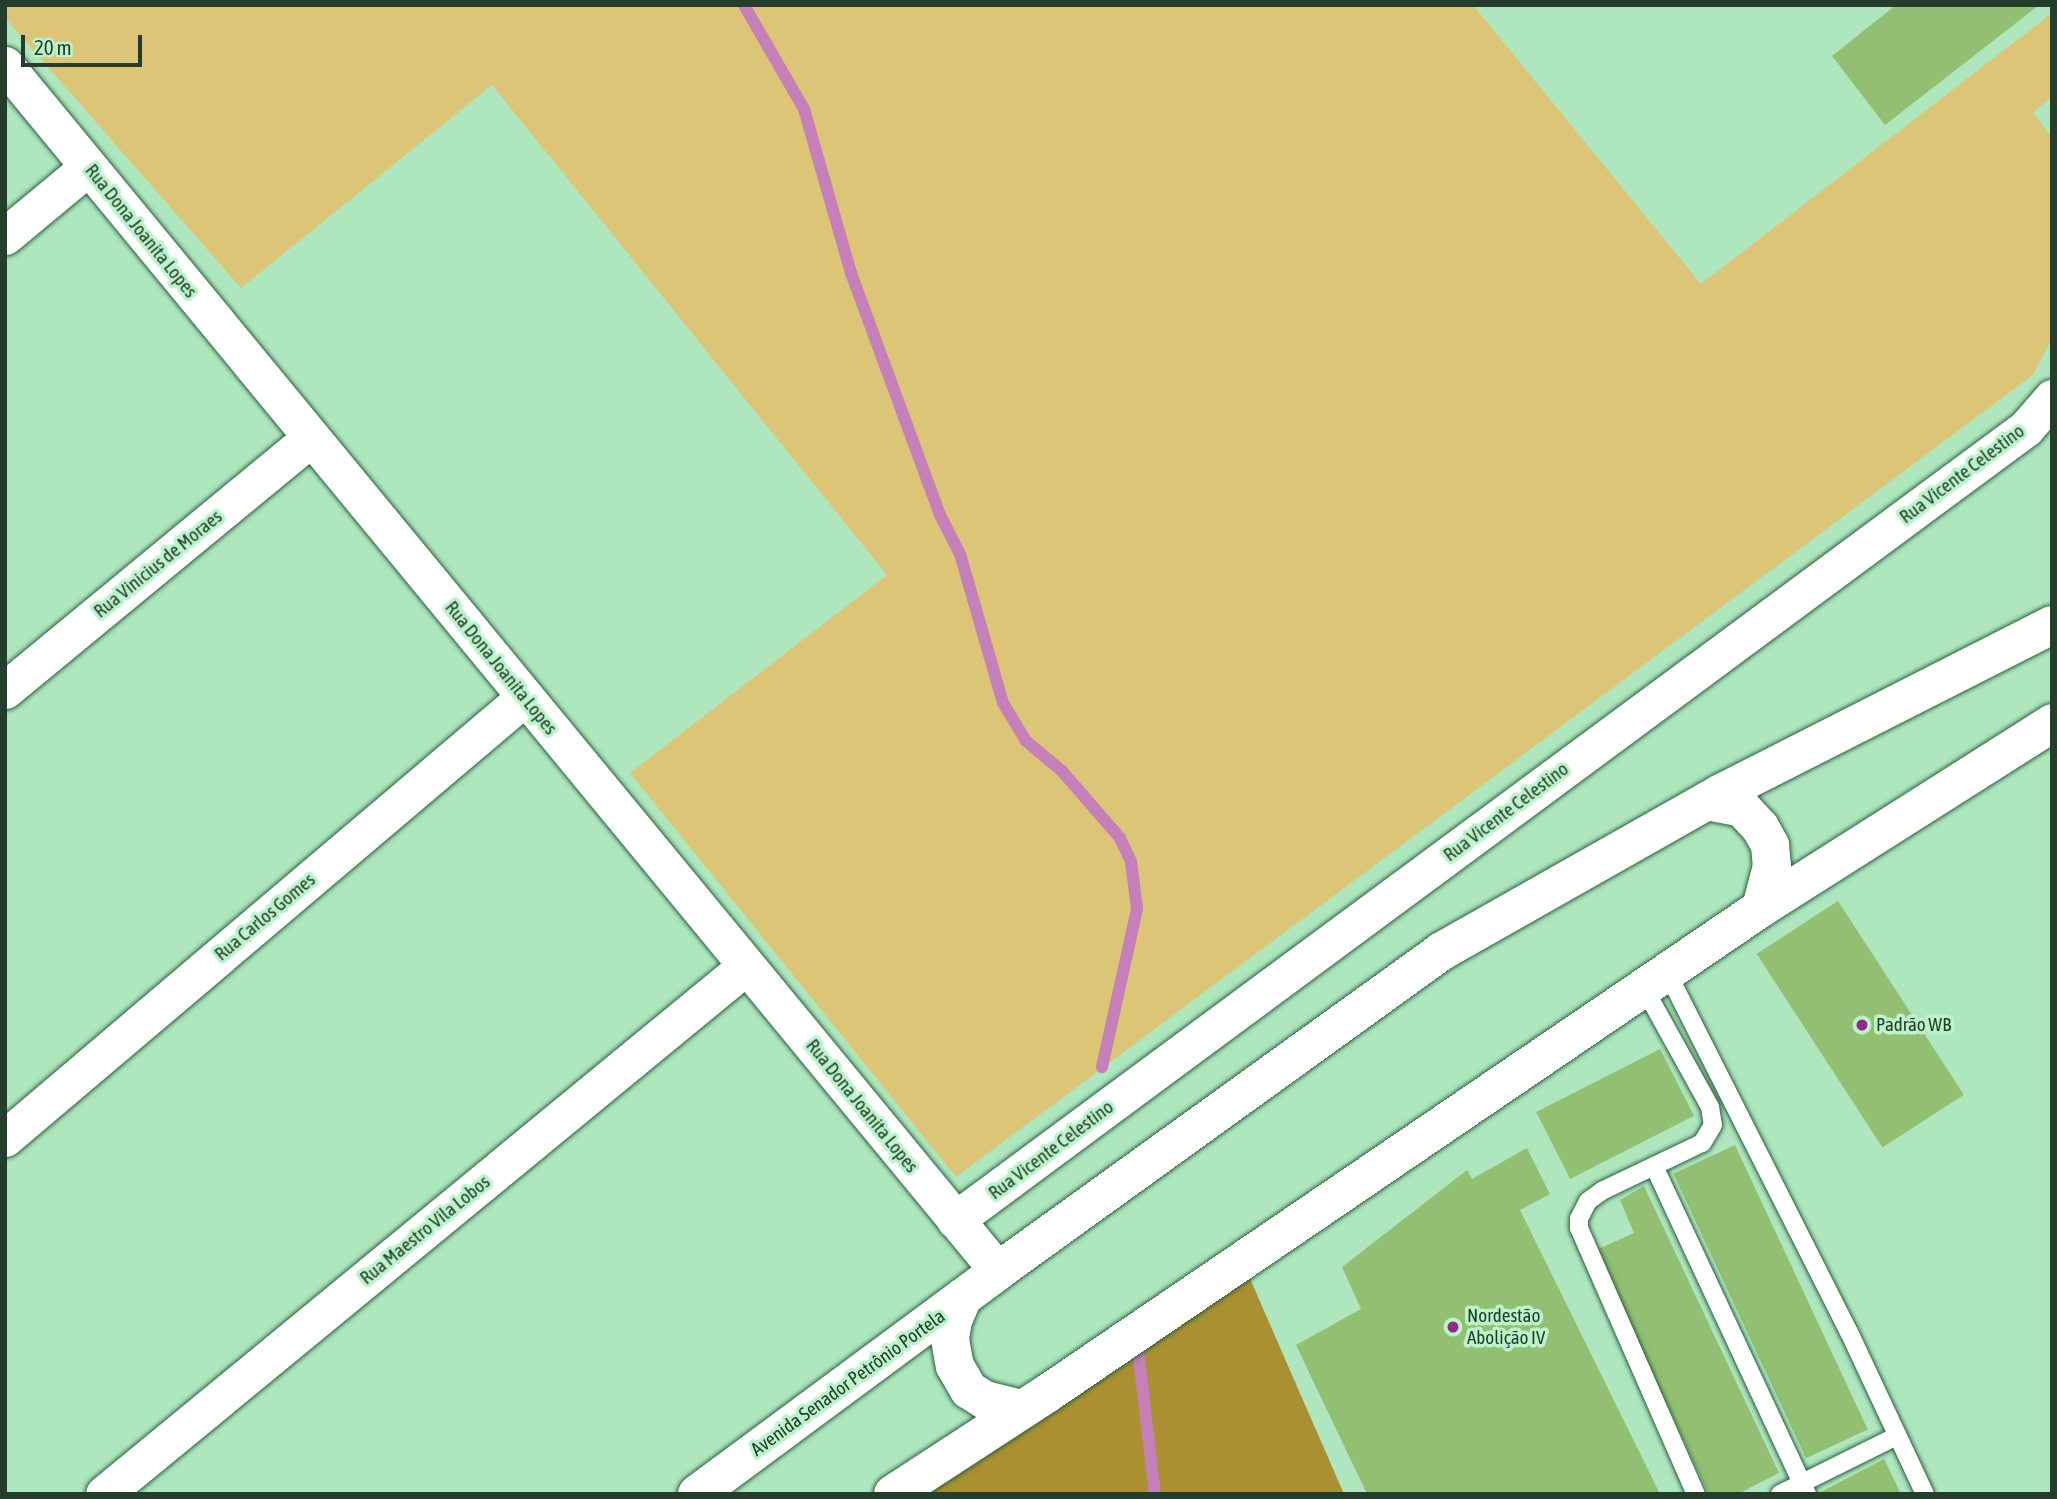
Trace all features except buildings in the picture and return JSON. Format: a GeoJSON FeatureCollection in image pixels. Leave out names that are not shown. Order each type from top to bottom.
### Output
{"type":"FeatureCollection","features":[{"type":"Feature","properties":{"kind":"street","name":"Rua Dona Joanita Lopes"},"geometry":{"type":"LineString","coordinates":[[5,65],[998,1272]]}},
{"type":"Feature","properties":{"kind":"street"},"geometry":{"type":"LineString","coordinates":[[5,236],[88,167]]}},
{"type":"Feature","properties":{"kind":"street","name":"Rua Vicente Celestino"},"geometry":{"type":"LineString","coordinates":[[955,1220],[2026,428],[2052,398]]}},
{"type":"Feature","properties":{"kind":"street","name":"Rua Vinicius de Moraes"},"geometry":{"type":"LineString","coordinates":[[5,690],[312,438]]}},
{"type":"Feature","properties":{"kind":"street"},"geometry":{"type":"LineString","coordinates":[[998,1272],[1442,951],[1707,801],[2052,625]]}},
{"type":"Feature","properties":{"kind":"street","name":"Rua Carlos Gomes"},"geometry":{"type":"LineString","coordinates":[[5,1138],[525,696]]}},
{"type":"Feature","properties":{"kind":"street"},"geometry":{"type":"LineString","coordinates":[[892,1494],[1035,1401],[1761,908],[2052,723]]}},
{"type":"Feature","properties":{"kind":"street"},"geometry":{"type":"LineString","coordinates":[[1707,801],[1742,808],[1760,827],[1770,845],[1772,866],[1761,908]]}},
{"type":"Feature","properties":{"kind":"street","name":"Rua Maestro Vila Lobos"},"geometry":{"type":"LineString","coordinates":[[118,1489],[746,966]]}},
{"type":"Feature","properties":{"kind":"street","name":"Avenida Senador Petrônio Portela"},"geometry":{"type":"LineString","coordinates":[[697,1494],[998,1272]]}},
{"type":"Feature","properties":{"kind":"street"},"geometry":{"type":"LineString","coordinates":[[963,1297],[953,1320],[950,1339],[955,1366],[969,1390],[985,1400],[1035,1401]]}},
{"type":"Feature","properties":{"kind":"lane"},"geometry":{"type":"LineString","coordinates":[[1655,980],[1713,1116],[1709,1136],[1702,1143],[1602,1191],[1588,1201],[1579,1219],[1578,1228],[1696,1494]]}},
{"type":"Feature","properties":{"kind":"lane"},"geometry":{"type":"LineString","coordinates":[[1655,980],[1849,1332],[1925,1494]]}},
{"type":"Feature","properties":{"kind":"lane"},"geometry":{"type":"LineString","coordinates":[[1654,1166],[1805,1488]]}},
{"type":"Feature","properties":{"kind":"lane"},"geometry":{"type":"LineString","coordinates":[[1780,1494],[1805,1488],[1898,1436]]}},
{"type":"Feature","properties":{"kind":"shaded area"},"geometry":{"type":"Polygon","coordinates":[[[5,5],[1473,5],[1701,284],[2052,13],[2052,96],[2033,113],[2052,138],[2052,338],[2033,375],[956,1177],[630,773],[887,575],[492,85],[241,288],[5,18],[5,5]]]}},
{"type":"Feature","properties":{"kind":"shaded area"},"geometry":{"type":"Polygon","coordinates":[[[1248,1274],[1344,1494],[920,1494],[1248,1274]]]}},
{"type":"Feature","properties":{"kind":"waterway"},"geometry":{"type":"LineString","coordinates":[[744,5],[804,109],[851,273],[940,515],[960,554],[1003,703],[1026,741],[1062,771],[1120,838],[1131,862],[1137,909],[1102,1067]]}},
{"type":"Feature","properties":{"kind":"waterway"},"geometry":{"type":"LineString","coordinates":[[1138,1350],[1155,1494]]}},
{"type":"Feature","properties":{"kind":"place","name":"Padrão WB"},"geometry":{"type":"Point","coordinates":[1862,1025]}},
{"type":"Feature","properties":{"kind":"place","name":"Nordestão Abolição IV"},"geometry":{"type":"Point","coordinates":[1453,1327]}}]}
